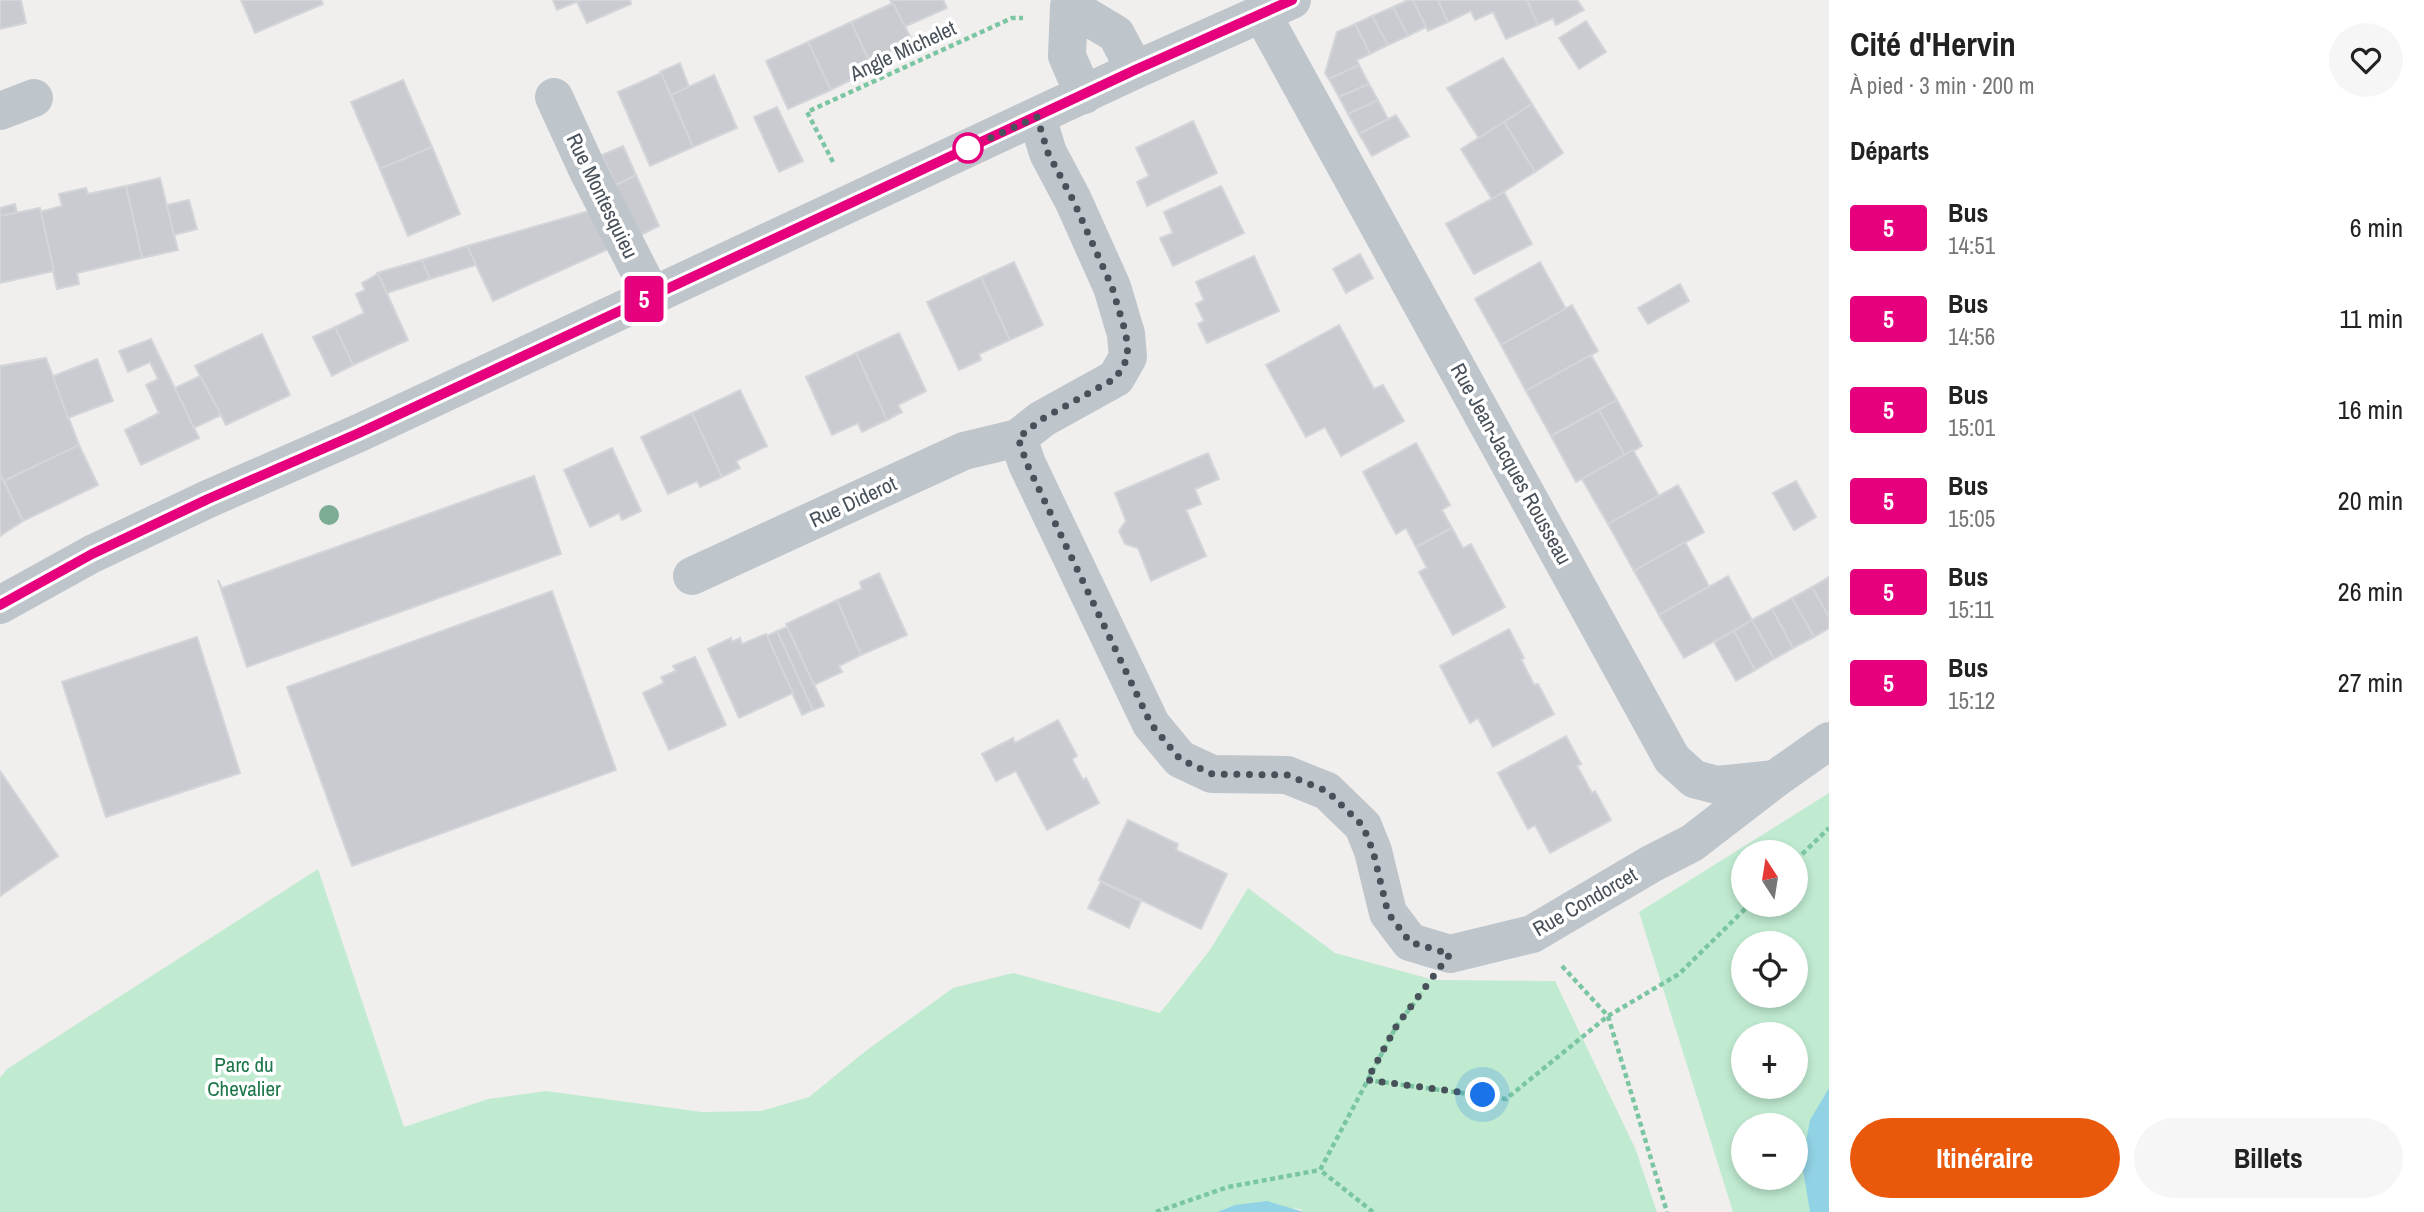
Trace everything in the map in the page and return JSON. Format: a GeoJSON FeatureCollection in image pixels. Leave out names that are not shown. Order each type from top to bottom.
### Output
{"type":"FeatureCollection","features":[{"type":"Feature","properties":{"kind":"street"},"geometry":{"type":"LineString","coordinates":[[1068,3],[1116,34],[1135,70]]}},
{"type":"Feature","properties":{"kind":"street"},"geometry":{"type":"LineString","coordinates":[[1068,3],[1067,56],[1084,95]]}},
{"type":"Feature","properties":{"kind":"street"},"geometry":{"type":"LineString","coordinates":[[0,605],[92,554],[208,499],[359,433],[1135,70],[1277,7]]}},
{"type":"Feature","properties":{"kind":"street","name":"Rue Jean-Jacques Rousseau"},"geometry":{"type":"LineString","coordinates":[[1277,7],[1672,759],[1694,779],[1717,785],[1775,779],[1829,741]]}},
{"type":"Feature","properties":{"kind":"street","name":"Rue Montesquieu"},"geometry":{"type":"LineString","coordinates":[[554,97],[588,171],[652,296]]}},
{"type":"Feature","properties":{"kind":"street"},"geometry":{"type":"LineString","coordinates":[[1037,117],[1048,153],[1073,200],[1112,287],[1126,334],[1128,357],[1116,378],[1042,419],[1018,438],[1027,464],[1151,724],[1180,759],[1212,774],[1287,775],[1327,791],[1363,826],[1373,851],[1388,913],[1410,942],[1450,954]]}},
{"type":"Feature","properties":{"kind":"street","name":"Rue Diderot"},"geometry":{"type":"LineString","coordinates":[[692,576],[964,451],[1018,438]]}},
{"type":"Feature","properties":{"kind":"street","name":"Rue Condorcet"},"geometry":{"type":"LineString","coordinates":[[1450,954],[1532,934],[1692,843],[1775,779]]}},
{"type":"Feature","properties":{"kind":"path","name":"Angle Michelet"},"geometry":{"type":"LineString","coordinates":[[828,153],[807,113],[1012,18]]}},
{"type":"Feature","properties":{"kind":"path"},"geometry":{"type":"LineString","coordinates":[[1808,848],[1829,828]]}},
{"type":"Feature","properties":{"kind":"path"},"geometry":{"type":"LineString","coordinates":[[1367,1080],[1506,1098],[1608,1016],[1679,974],[1737,917]]}},
{"type":"Feature","properties":{"kind":"path"},"geometry":{"type":"LineString","coordinates":[[1532,934],[1608,1016],[1667,1212]]}},
{"type":"Feature","properties":{"kind":"path"},"geometry":{"type":"LineString","coordinates":[[1320,1170],[1397,1025],[1450,954]]}},
{"type":"Feature","properties":{"kind":"path"},"geometry":{"type":"LineString","coordinates":[[1156,1212],[1228,1187],[1320,1170],[1373,1212]]}},
{"type":"Feature","properties":{"kind":"green space"},"geometry":{"type":"Polygon","coordinates":[[[1829,793],[1829,1212],[1733,1212],[1639,912],[1731,854],[1731,917],[1808,917],[1808,840],[1754,840],[1829,793]]]}},
{"type":"Feature","properties":{"kind":"green space","name":"Parc du Chevalier"},"geometry":{"type":"Polygon","coordinates":[[[318,869],[404,1127],[488,1099],[546,1091],[702,1112],[761,1111],[809,1097],[867,1050],[953,988],[1013,973],[1160,1013],[1210,950],[1248,888],[1335,953],[1434,980],[1555,981],[1635,1148],[1657,1212],[1304,1212],[1300,1209],[1235,1205],[1217,1212],[0,1212],[0,1078],[7,1069],[318,869]]]}},
{"type":"Feature","properties":{"kind":"water"},"geometry":{"type":"Polygon","coordinates":[[[1829,1088],[1829,1212],[1810,1212],[1806,1190],[1810,1120],[1829,1088]]]}},
{"type":"Feature","properties":{"kind":"water"},"geometry":{"type":"Polygon","coordinates":[[[1267,1201],[1304,1212],[1217,1212],[1235,1205],[1267,1201]]]}},
{"type":"Feature","properties":{"kind":"building"},"geometry":{"type":"Polygon","coordinates":[[[0,0],[21,0],[26,23],[0,29],[0,0]]]}},
{"type":"Feature","properties":{"kind":"building"},"geometry":{"type":"Polygon","coordinates":[[[241,0],[321,0],[323,4],[255,33],[241,0]]]}},
{"type":"Feature","properties":{"kind":"building"},"geometry":{"type":"Polygon","coordinates":[[[553,0],[581,0],[557,10],[553,0]]]}},
{"type":"Feature","properties":{"kind":"building"},"geometry":{"type":"Polygon","coordinates":[[[630,0],[631,4],[587,23],[577,2],[630,0]]]}},
{"type":"Feature","properties":{"kind":"building"},"geometry":{"type":"Polygon","coordinates":[[[890,0],[943,0],[947,8],[904,27],[890,0]]]}},
{"type":"Feature","properties":{"kind":"building"},"geometry":{"type":"Polygon","coordinates":[[[1413,0],[1426,27],[1408,36],[1393,7],[1413,0]]]}},
{"type":"Feature","properties":{"kind":"building"},"geometry":{"type":"Polygon","coordinates":[[[1413,0],[1438,0],[1448,22],[1428,31],[1413,0]]]}},
{"type":"Feature","properties":{"kind":"building"},"geometry":{"type":"Polygon","coordinates":[[[1438,0],[1527,0],[1538,25],[1506,39],[1493,12],[1475,20],[1471,11],[1448,22],[1438,0]]]}},
{"type":"Feature","properties":{"kind":"building"},"geometry":{"type":"Polygon","coordinates":[[[1527,0],[1577,0],[1584,10],[1556,25],[1553,18],[1538,25],[1527,0]]]}},
{"type":"Feature","properties":{"kind":"building"},"geometry":{"type":"Polygon","coordinates":[[[893,3],[917,50],[873,69],[851,22],[893,3]]]}},
{"type":"Feature","properties":{"kind":"building"},"geometry":{"type":"Polygon","coordinates":[[[1393,7],[1408,36],[1388,45],[1372,16],[1393,7]]]}},
{"type":"Feature","properties":{"kind":"building"},"geometry":{"type":"Polygon","coordinates":[[[1372,16],[1388,45],[1370,54],[1355,24],[1372,16]]]}},
{"type":"Feature","properties":{"kind":"building"},"geometry":{"type":"Polygon","coordinates":[[[1586,21],[1606,52],[1579,69],[1559,38],[1586,21]]]}},
{"type":"Feature","properties":{"kind":"building"},"geometry":{"type":"Polygon","coordinates":[[[851,22],[873,69],[831,90],[808,42],[851,22]]]}},
{"type":"Feature","properties":{"kind":"building"},"geometry":{"type":"Polygon","coordinates":[[[1355,24],[1370,54],[1357,60],[1359,65],[1329,79],[1325,73],[1337,32],[1355,24]]]}},
{"type":"Feature","properties":{"kind":"building"},"geometry":{"type":"Polygon","coordinates":[[[808,42],[831,90],[788,109],[766,61],[808,42]]]}},
{"type":"Feature","properties":{"kind":"building"},"geometry":{"type":"Polygon","coordinates":[[[1503,58],[1532,104],[1479,138],[1447,88],[1503,58]]]}},
{"type":"Feature","properties":{"kind":"building"},"geometry":{"type":"Polygon","coordinates":[[[680,63],[689,87],[671,95],[660,72],[680,63]]]}},
{"type":"Feature","properties":{"kind":"building"},"geometry":{"type":"Polygon","coordinates":[[[1359,65],[1369,84],[1339,97],[1329,79],[1359,65]]]}},
{"type":"Feature","properties":{"kind":"building"},"geometry":{"type":"Polygon","coordinates":[[[661,73],[693,147],[650,166],[618,92],[661,73]]]}},
{"type":"Feature","properties":{"kind":"building"},"geometry":{"type":"Polygon","coordinates":[[[714,75],[737,128],[693,147],[671,95],[714,75]]]}},
{"type":"Feature","properties":{"kind":"building"},"geometry":{"type":"Polygon","coordinates":[[[403,80],[432,147],[380,169],[351,102],[403,80]]]}},
{"type":"Feature","properties":{"kind":"building"},"geometry":{"type":"Polygon","coordinates":[[[1369,84],[1378,100],[1348,114],[1339,97],[1369,84]]]}},
{"type":"Feature","properties":{"kind":"building"},"geometry":{"type":"Polygon","coordinates":[[[1378,100],[1388,119],[1359,134],[1348,114],[1378,100]]]}},
{"type":"Feature","properties":{"kind":"building"},"geometry":{"type":"Polygon","coordinates":[[[1532,104],[1563,153],[1535,172],[1504,122],[1532,104]]]}},
{"type":"Feature","properties":{"kind":"building"},"geometry":{"type":"Polygon","coordinates":[[[777,107],[803,161],[779,172],[754,117],[777,107]]]}},
{"type":"Feature","properties":{"kind":"building"},"geometry":{"type":"Polygon","coordinates":[[[1396,115],[1409,136],[1372,156],[1359,134],[1396,115]]]}},
{"type":"Feature","properties":{"kind":"building"},"geometry":{"type":"Polygon","coordinates":[[[1193,121],[1217,173],[1147,206],[1137,182],[1149,176],[1136,148],[1193,121]]]}},
{"type":"Feature","properties":{"kind":"building"},"geometry":{"type":"Polygon","coordinates":[[[1504,122],[1535,172],[1492,199],[1461,149],[1504,122]]]}},
{"type":"Feature","properties":{"kind":"building"},"geometry":{"type":"Polygon","coordinates":[[[623,146],[636,175],[616,185],[602,155],[623,146]]]}},
{"type":"Feature","properties":{"kind":"building"},"geometry":{"type":"Polygon","coordinates":[[[432,147],[460,214],[408,236],[380,169],[432,147]]]}},
{"type":"Feature","properties":{"kind":"building"},"geometry":{"type":"Polygon","coordinates":[[[636,175],[659,226],[639,236],[616,185],[636,175]]]}},
{"type":"Feature","properties":{"kind":"building"},"geometry":{"type":"Polygon","coordinates":[[[160,178],[178,250],[142,258],[126,186],[160,178]]]}},
{"type":"Feature","properties":{"kind":"building"},"geometry":{"type":"Polygon","coordinates":[[[126,186],[142,258],[77,273],[79,284],[57,289],[40,212],[62,206],[59,194],[86,188],[88,194],[126,186]]]}},
{"type":"Feature","properties":{"kind":"building"},"geometry":{"type":"Polygon","coordinates":[[[1221,186],[1244,233],[1173,266],[1160,238],[1173,233],[1164,212],[1221,186]]]}},
{"type":"Feature","properties":{"kind":"building"},"geometry":{"type":"Polygon","coordinates":[[[1504,192],[1532,244],[1474,274],[1446,224],[1504,192]]]}},
{"type":"Feature","properties":{"kind":"building"},"geometry":{"type":"Polygon","coordinates":[[[189,200],[197,229],[174,235],[167,205],[189,200]]]}},
{"type":"Feature","properties":{"kind":"building"},"geometry":{"type":"Polygon","coordinates":[[[15,204],[17,213],[0,216],[0,208],[15,204]]]}},
{"type":"Feature","properties":{"kind":"building"},"geometry":{"type":"Polygon","coordinates":[[[40,208],[54,271],[0,283],[0,216],[40,208]]]}},
{"type":"Feature","properties":{"kind":"building"},"geometry":{"type":"Polygon","coordinates":[[[596,209],[613,247],[493,301],[467,246],[596,209]]]}},
{"type":"Feature","properties":{"kind":"building"},"geometry":{"type":"Polygon","coordinates":[[[467,246],[476,265],[430,279],[422,260],[467,246]]]}},
{"type":"Feature","properties":{"kind":"building"},"geometry":{"type":"Polygon","coordinates":[[[1360,254],[1373,278],[1346,293],[1333,269],[1360,254]]]}},
{"type":"Feature","properties":{"kind":"building"},"geometry":{"type":"Polygon","coordinates":[[[1254,256],[1279,311],[1207,343],[1198,324],[1204,321],[1196,304],[1204,300],[1196,282],[1254,256]]]}},
{"type":"Feature","properties":{"kind":"building"},"geometry":{"type":"Polygon","coordinates":[[[422,260],[430,279],[387,293],[377,273],[422,260]]]}},
{"type":"Feature","properties":{"kind":"building"},"geometry":{"type":"Polygon","coordinates":[[[1014,262],[1043,325],[1010,340],[981,277],[1014,262]]]}},
{"type":"Feature","properties":{"kind":"building"},"geometry":{"type":"Polygon","coordinates":[[[1540,262],[1566,309],[1501,345],[1475,299],[1540,262]]]}},
{"type":"Feature","properties":{"kind":"building"},"geometry":{"type":"Polygon","coordinates":[[[378,274],[408,340],[353,365],[335,327],[364,313],[356,294],[365,290],[362,283],[378,274]]]}},
{"type":"Feature","properties":{"kind":"building"},"geometry":{"type":"Polygon","coordinates":[[[981,277],[1010,340],[979,354],[981,360],[959,370],[927,302],[981,277]]]}},
{"type":"Feature","properties":{"kind":"building"},"geometry":{"type":"Polygon","coordinates":[[[1680,284],[1689,301],[1648,324],[1638,308],[1680,284]]]}},
{"type":"Feature","properties":{"kind":"building"},"geometry":{"type":"Polygon","coordinates":[[[1572,305],[1598,351],[1526,391],[1501,345],[1572,305]]]}},
{"type":"Feature","properties":{"kind":"building"},"geometry":{"type":"Polygon","coordinates":[[[1339,325],[1374,389],[1383,385],[1404,421],[1341,456],[1325,427],[1306,437],[1266,365],[1339,325]]]}},
{"type":"Feature","properties":{"kind":"building"},"geometry":{"type":"Polygon","coordinates":[[[335,327],[353,365],[332,376],[313,337],[335,327]]]}},
{"type":"Feature","properties":{"kind":"building"},"geometry":{"type":"Polygon","coordinates":[[[899,333],[926,391],[898,405],[902,412],[887,420],[856,353],[899,333]]]}},
{"type":"Feature","properties":{"kind":"building"},"geometry":{"type":"Polygon","coordinates":[[[262,334],[290,395],[226,425],[195,366],[262,334]]]}},
{"type":"Feature","properties":{"kind":"building"},"geometry":{"type":"Polygon","coordinates":[[[151,339],[199,438],[141,465],[125,430],[159,413],[146,385],[158,379],[150,362],[128,372],[119,351],[151,339]]]}},
{"type":"Feature","properties":{"kind":"building"},"geometry":{"type":"Polygon","coordinates":[[[856,353],[887,420],[862,432],[858,423],[832,435],[806,377],[856,353]]]}},
{"type":"Feature","properties":{"kind":"building"},"geometry":{"type":"Polygon","coordinates":[[[1591,355],[1617,400],[1551,436],[1526,391],[1591,355]]]}},
{"type":"Feature","properties":{"kind":"building"},"geometry":{"type":"Polygon","coordinates":[[[46,358],[79,445],[4,481],[0,474],[0,366],[46,358]]]}},
{"type":"Feature","properties":{"kind":"building"},"geometry":{"type":"Polygon","coordinates":[[[97,359],[113,401],[68,418],[53,376],[97,359]]]}},
{"type":"Feature","properties":{"kind":"building"},"geometry":{"type":"Polygon","coordinates":[[[200,376],[221,415],[194,428],[175,388],[200,376]]]}},
{"type":"Feature","properties":{"kind":"building"},"geometry":{"type":"Polygon","coordinates":[[[740,390],[767,446],[736,461],[740,468],[722,477],[692,413],[740,390]]]}},
{"type":"Feature","properties":{"kind":"building"},"geometry":{"type":"Polygon","coordinates":[[[1617,400],[1642,446],[1625,456],[1599,410],[1617,400]]]}},
{"type":"Feature","properties":{"kind":"building"},"geometry":{"type":"Polygon","coordinates":[[[1599,410],[1625,456],[1576,482],[1551,436],[1599,410]]]}},
{"type":"Feature","properties":{"kind":"building"},"geometry":{"type":"Polygon","coordinates":[[[692,413],[722,477],[700,487],[697,481],[668,494],[641,437],[692,413]]]}},
{"type":"Feature","properties":{"kind":"building"},"geometry":{"type":"Polygon","coordinates":[[[1416,443],[1450,505],[1442,510],[1452,528],[1416,547],[1406,528],[1396,534],[1363,472],[1416,443]]]}},
{"type":"Feature","properties":{"kind":"building"},"geometry":{"type":"Polygon","coordinates":[[[79,445],[98,485],[23,521],[4,481],[79,445]]]}},
{"type":"Feature","properties":{"kind":"building"},"geometry":{"type":"Polygon","coordinates":[[[612,448],[641,511],[622,520],[619,513],[590,527],[564,470],[612,448]]]}},
{"type":"Feature","properties":{"kind":"building"},"geometry":{"type":"Polygon","coordinates":[[[1633,450],[1659,496],[1608,524],[1582,479],[1633,450]]]}},
{"type":"Feature","properties":{"kind":"building"},"geometry":{"type":"Polygon","coordinates":[[[1208,453],[1219,479],[1195,489],[1201,504],[1186,510],[1206,556],[1151,581],[1138,548],[1125,544],[1119,531],[1126,521],[1115,493],[1208,453]]]}},
{"type":"Feature","properties":{"kind":"building"},"geometry":{"type":"Polygon","coordinates":[[[0,474],[23,521],[0,536],[0,474]]]}},
{"type":"Feature","properties":{"kind":"building"},"geometry":{"type":"Polygon","coordinates":[[[534,476],[561,554],[247,667],[218,580],[222,588],[534,476]]]}},
{"type":"Feature","properties":{"kind":"building"},"geometry":{"type":"Polygon","coordinates":[[[1796,481],[1816,517],[1794,530],[1773,493],[1796,481]]]}},
{"type":"Feature","properties":{"kind":"building"},"geometry":{"type":"Polygon","coordinates":[[[1678,485],[1704,532],[1634,571],[1608,524],[1678,485]]]}},
{"type":"Feature","properties":{"kind":"building"},"geometry":{"type":"Polygon","coordinates":[[[1452,528],[1463,548],[1471,544],[1505,607],[1453,635],[1419,572],[1427,568],[1416,547],[1452,528]]]}},
{"type":"Feature","properties":{"kind":"building"},"geometry":{"type":"Polygon","coordinates":[[[1685,542],[1709,586],[1659,615],[1634,571],[1685,542]]]}},
{"type":"Feature","properties":{"kind":"building"},"geometry":{"type":"Polygon","coordinates":[[[879,573],[907,635],[861,655],[837,600],[862,589],[860,582],[879,573]]]}},
{"type":"Feature","properties":{"kind":"building"},"geometry":{"type":"Polygon","coordinates":[[[1728,576],[1752,620],[1684,658],[1659,615],[1728,576]]]}},
{"type":"Feature","properties":{"kind":"building"},"geometry":{"type":"Polygon","coordinates":[[[1829,577],[1829,617],[1812,587],[1829,577]]]}},
{"type":"Feature","properties":{"kind":"building"},"geometry":{"type":"Polygon","coordinates":[[[1812,587],[1829,617],[1829,628],[1814,637],[1792,598],[1812,587]]]}},
{"type":"Feature","properties":{"kind":"building"},"geometry":{"type":"Polygon","coordinates":[[[552,591],[616,770],[352,866],[287,687],[552,591]]]}},
{"type":"Feature","properties":{"kind":"building"},"geometry":{"type":"Polygon","coordinates":[[[1792,598],[1814,637],[1793,648],[1772,609],[1792,598]]]}},
{"type":"Feature","properties":{"kind":"building"},"geometry":{"type":"Polygon","coordinates":[[[837,600],[861,655],[839,666],[842,672],[814,685],[786,624],[837,600]]]}},
{"type":"Feature","properties":{"kind":"building"},"geometry":{"type":"Polygon","coordinates":[[[1772,609],[1793,648],[1774,659],[1752,620],[1772,609]]]}},
{"type":"Feature","properties":{"kind":"building"},"geometry":{"type":"Polygon","coordinates":[[[1752,620],[1774,659],[1755,670],[1734,631],[1752,620]]]}},
{"type":"Feature","properties":{"kind":"building"},"geometry":{"type":"Polygon","coordinates":[[[787,627],[824,706],[813,710],[777,631],[787,627]]]}},
{"type":"Feature","properties":{"kind":"building"},"geometry":{"type":"Polygon","coordinates":[[[1509,629],[1534,685],[1538,684],[1554,714],[1493,747],[1478,718],[1470,723],[1440,666],[1509,629]]]}},
{"type":"Feature","properties":{"kind":"building"},"geometry":{"type":"Polygon","coordinates":[[[777,631],[813,710],[802,715],[767,636],[777,631]]]}},
{"type":"Feature","properties":{"kind":"building"},"geometry":{"type":"Polygon","coordinates":[[[1734,631],[1755,670],[1736,681],[1714,642],[1734,631]]]}},
{"type":"Feature","properties":{"kind":"building"},"geometry":{"type":"Polygon","coordinates":[[[766,634],[793,693],[739,718],[708,649],[731,638],[732,642],[740,638],[742,644],[766,634]]]}},
{"type":"Feature","properties":{"kind":"building"},"geometry":{"type":"Polygon","coordinates":[[[197,637],[240,773],[106,817],[62,682],[197,637]]]}},
{"type":"Feature","properties":{"kind":"building"},"geometry":{"type":"Polygon","coordinates":[[[695,657],[726,725],[669,750],[643,693],[664,683],[661,677],[676,671],[673,666],[695,657]]]}},
{"type":"Feature","properties":{"kind":"building"},"geometry":{"type":"Polygon","coordinates":[[[1058,720],[1077,756],[1072,759],[1099,803],[1047,830],[1016,771],[996,781],[982,754],[1013,738],[1015,743],[1058,720]]]}},
{"type":"Feature","properties":{"kind":"building"},"geometry":{"type":"Polygon","coordinates":[[[1566,736],[1581,764],[1577,766],[1611,820],[1550,853],[1535,825],[1528,829],[1498,773],[1566,736]]]}},
{"type":"Feature","properties":{"kind":"building"},"geometry":{"type":"Polygon","coordinates":[[[0,771],[58,856],[0,896],[0,771]]]}},
{"type":"Feature","properties":{"kind":"building"},"geometry":{"type":"Polygon","coordinates":[[[1128,820],[1178,844],[1176,850],[1227,874],[1201,929],[1099,880],[1128,820]]]}},
{"type":"Feature","properties":{"kind":"building"},"geometry":{"type":"Polygon","coordinates":[[[1101,882],[1141,901],[1129,928],[1088,908],[1101,882]]]}},
{"type":"Feature","properties":{"kind":"bus line","name":"5"},"geometry":{"type":"LineString","coordinates":[[0,605],[92,554],[208,499],[359,433],[1135,70],[1292,0]]}},
{"type":"Feature","properties":{"kind":"route"},"geometry":{"type":"LineString","coordinates":[[968,148],[1037,117],[1048,153],[1073,200],[1112,287],[1126,334],[1128,357],[1116,378],[1042,419],[1018,438],[1027,464],[1151,724],[1180,759],[1212,774],[1287,775],[1327,791],[1363,826],[1373,851],[1388,913],[1410,942],[1450,954],[1397,1025],[1367,1080],[1483,1095]]}}]}
